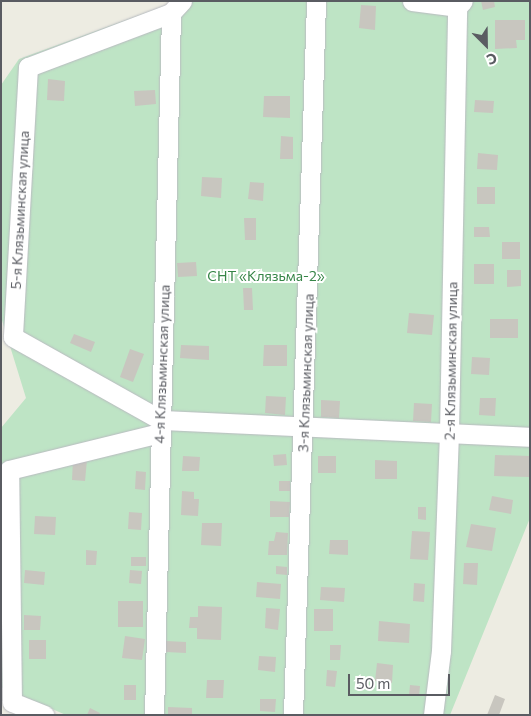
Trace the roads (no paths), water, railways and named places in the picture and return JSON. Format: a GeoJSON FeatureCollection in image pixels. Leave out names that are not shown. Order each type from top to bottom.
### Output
{"type":"FeatureCollection","features":[{"type":"Feature","properties":{"kind":"lane","name":"3-я Клязьминская улица"},"geometry":{"type":"LineString","coordinates":[[293,715],[304,427],[316,1]]}},
{"type":"Feature","properties":{"kind":"lane"},"geometry":{"type":"LineString","coordinates":[[412,1],[460,4]]}},
{"type":"Feature","properties":{"kind":"lane","name":"2-я Клязьминская улица"},"geometry":{"type":"LineString","coordinates":[[433,715],[442,651],[450,433],[460,4]]}},
{"type":"Feature","properties":{"kind":"lane","name":"4-я Клязьминская улица"},"geometry":{"type":"LineString","coordinates":[[154,715],[161,427],[176,7]]}},
{"type":"Feature","properties":{"kind":"lane","name":"5-я Клязьминская улица"},"geometry":{"type":"LineString","coordinates":[[161,427],[13,337],[28,67],[176,7]]}},
{"type":"Feature","properties":{"kind":"lane"},"geometry":{"type":"LineString","coordinates":[[45,715],[6,707],[9,470],[161,427],[304,427],[530,437]]}},
{"type":"Feature","properties":{"kind":"park label","name":"СНТ «Клязьма-2»"},"geometry":{"type":"Point","coordinates":[266,276]}}]}
